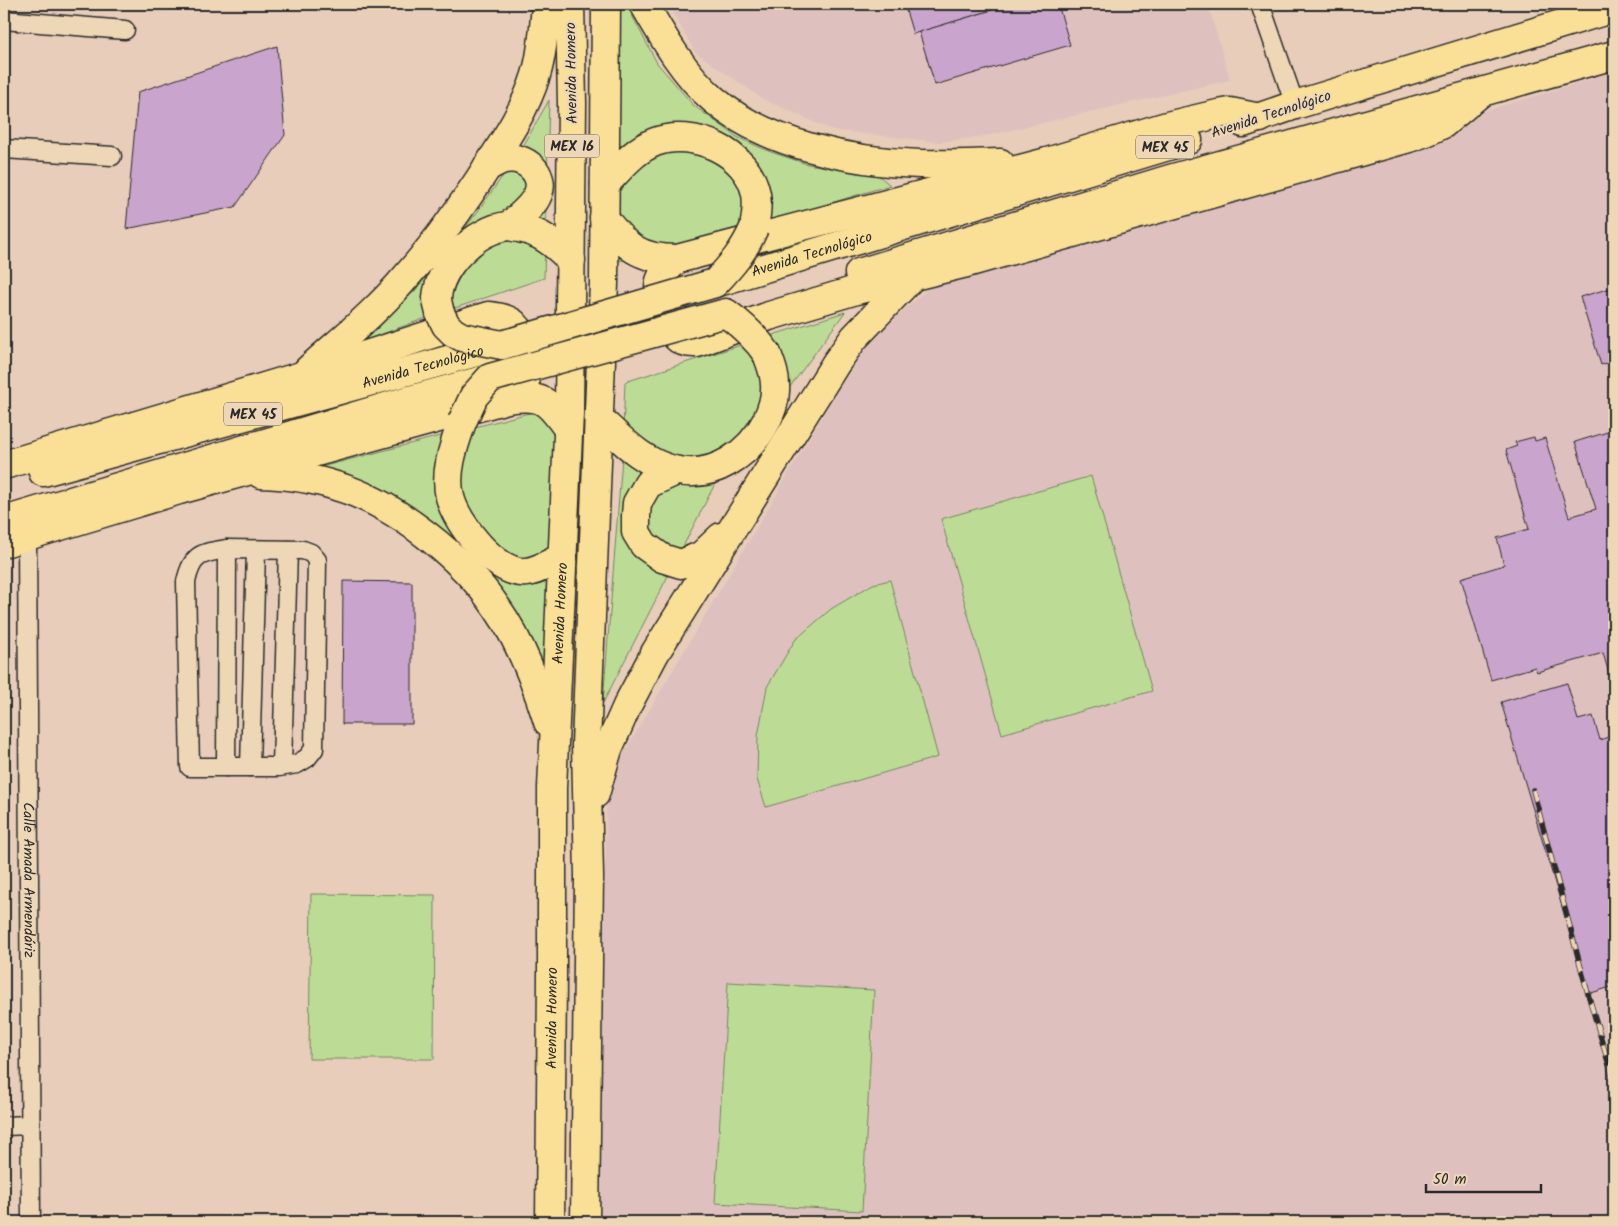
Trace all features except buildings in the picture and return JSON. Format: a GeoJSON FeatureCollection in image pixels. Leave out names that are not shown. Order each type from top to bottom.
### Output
{"type":"FeatureCollection","features":[{"type":"Feature","properties":{"kind":"main road"},"geometry":{"type":"LineString","coordinates":[[301,376],[404,280],[471,193],[518,117],[536,74],[543,38],[546,4]]}},
{"type":"Feature","properties":{"kind":"main road","name":"Avenida Homero"},"geometry":{"type":"LineString","coordinates":[[550,1222],[552,788],[561,558],[569,421],[572,104],[570,4]]}},
{"type":"Feature","properties":{"kind":"main road","name":"Avenida Homero"},"geometry":{"type":"LineString","coordinates":[[585,1222],[588,876],[586,745],[604,283],[606,4]]}},
{"type":"Feature","properties":{"kind":"main road"},"geometry":{"type":"LineString","coordinates":[[644,4],[670,49],[692,78],[726,109],[758,129],[827,152],[881,161],[944,164],[1047,162]]}},
{"type":"Feature","properties":{"kind":"main road","name":"Avenida Tecnológico"},"geometry":{"type":"LineString","coordinates":[[4,483],[502,345],[716,283],[1260,118],[1295,105],[1614,8]]}},
{"type":"Feature","properties":{"kind":"main road","name":"Avenida Tecnológico"},"geometry":{"type":"LineString","coordinates":[[4,521],[397,403],[726,312],[1170,179],[1614,55]]}},
{"type":"Feature","properties":{"kind":"main road"},"geometry":{"type":"LineString","coordinates":[[677,259],[664,272],[659,283],[660,296],[667,319],[675,335],[688,343],[698,343],[769,316],[853,291],[912,278],[1409,138],[1443,124],[1480,93]]}},
{"type":"Feature","properties":{"kind":"main road"},"geometry":{"type":"LineString","coordinates":[[604,218],[630,247],[644,255],[660,259],[677,259],[1047,162],[1150,131],[1218,114],[1230,112],[1260,118]]}},
{"type":"Feature","properties":{"kind":"main road"},"geometry":{"type":"LineString","coordinates":[[605,184],[640,150],[655,142],[667,139],[699,140],[716,146],[730,155],[742,166],[751,179],[756,194],[757,209],[754,228],[747,245],[716,283]]}},
{"type":"Feature","properties":{"kind":"main road"},"geometry":{"type":"LineString","coordinates":[[487,168],[504,159],[515,159],[526,162],[538,175],[540,188],[537,197],[509,226]]}},
{"type":"Feature","properties":{"kind":"main road"},"geometry":{"type":"LineString","coordinates":[[502,345],[462,337],[446,325],[440,313],[437,300],[440,284],[449,266],[465,247],[484,233],[509,226],[532,230],[547,238],[571,260]]}},
{"type":"Feature","properties":{"kind":"main road"},"geometry":{"type":"LineString","coordinates":[[588,820],[608,749],[628,704],[655,653],[836,363],[854,338],[912,278]]}},
{"type":"Feature","properties":{"kind":"main road"},"geometry":{"type":"LineString","coordinates":[[599,411],[644,458],[663,467],[676,471],[700,472],[719,467],[740,455],[759,435],[772,410],[775,392],[774,374],[768,354],[760,342],[726,312]]}},
{"type":"Feature","properties":{"kind":"main road"},"geometry":{"type":"LineString","coordinates":[[4,465],[301,376],[488,316],[500,317],[514,324],[524,338],[528,353],[529,370],[524,382],[517,392],[507,399]]}},
{"type":"Feature","properties":{"kind":"main road"},"geometry":{"type":"LineString","coordinates":[[490,378],[474,396],[452,450],[449,476],[450,497],[458,516],[472,538],[490,558],[511,570],[524,572],[537,569],[561,558]]}},
{"type":"Feature","properties":{"kind":"main road"},"geometry":{"type":"LineString","coordinates":[[15,540],[141,501],[507,399],[526,396],[539,399],[569,421]]}},
{"type":"Feature","properties":{"kind":"main road"},"geometry":{"type":"LineString","coordinates":[[676,471],[648,484],[637,503],[636,532],[644,545],[662,558],[681,564],[702,555],[725,534],[748,504]]}},
{"type":"Feature","properties":{"kind":"main road"},"geometry":{"type":"LineString","coordinates":[[237,474],[304,478],[338,486],[376,502],[419,529],[466,569],[498,608],[521,650],[554,741]]}},
{"type":"Feature","properties":{"kind":"main road"},"geometry":{"type":"LineString","coordinates":[[552,874],[588,876]]}},
{"type":"Feature","properties":{"kind":"street"},"geometry":{"type":"LineString","coordinates":[[1260,4],[1295,105]]}},
{"type":"Feature","properties":{"kind":"street"},"geometry":{"type":"LineString","coordinates":[[4,20],[125,30]]}},
{"type":"Feature","properties":{"kind":"street"},"geometry":{"type":"LineString","coordinates":[[4,149],[112,156]]}},
{"type":"Feature","properties":{"kind":"street","name":"Calle Amada Armendáriz"},"geometry":{"type":"LineString","coordinates":[[15,540],[31,1222]]}},
{"type":"Feature","properties":{"kind":"street"},"geometry":{"type":"LineString","coordinates":[[226,767],[227,549]]}},
{"type":"Feature","properties":{"kind":"street"},"geometry":{"type":"LineString","coordinates":[[227,549],[303,550],[310,553],[317,560],[314,750],[298,764],[250,767],[190,767],[186,582],[189,568],[201,554],[227,549]]}},
{"type":"Feature","properties":{"kind":"street"},"geometry":{"type":"LineString","coordinates":[[250,767],[256,550]]}},
{"type":"Feature","properties":{"kind":"street"},"geometry":{"type":"LineString","coordinates":[[282,766],[288,550]]}},
{"type":"Feature","properties":{"kind":"street"},"geometry":{"type":"LineString","coordinates":[[4,1126],[30,1125]]}},
{"type":"Feature","properties":{"kind":"shaded area"},"geometry":{"type":"Polygon","coordinates":[[[668,4],[1208,4],[1230,80],[980,137],[938,142],[832,130],[763,99],[695,52],[668,4]]]}},
{"type":"Feature","properties":{"kind":"shaded area"},"geometry":{"type":"Polygon","coordinates":[[[1614,72],[1614,1222],[598,1222],[607,782],[863,347],[944,274],[1614,72]]]}},
{"type":"Feature","properties":{"kind":"green space"},"geometry":{"type":"Polygon","coordinates":[[[620,4],[626,4],[657,63],[693,105],[737,137],[768,151],[807,164],[878,175],[890,185],[752,227],[619,261],[620,4]]]}},
{"type":"Feature","properties":{"kind":"green space"},"geometry":{"type":"Polygon","coordinates":[[[549,100],[544,278],[351,345],[415,291],[476,214],[521,150],[549,100]]]}},
{"type":"Feature","properties":{"kind":"green space"},"geometry":{"type":"Polygon","coordinates":[[[845,312],[773,410],[720,474],[603,703],[622,458],[625,382],[845,312]]]}},
{"type":"Feature","properties":{"kind":"green space"},"geometry":{"type":"Polygon","coordinates":[[[556,406],[544,678],[457,544],[407,504],[321,467],[556,406]]]}},
{"type":"Feature","properties":{"kind":"green space"},"geometry":{"type":"Polygon","coordinates":[[[1091,476],[1152,691],[1002,734],[941,519],[1091,476]]]}},
{"type":"Feature","properties":{"kind":"green space"},"geometry":{"type":"Polygon","coordinates":[[[890,580],[938,757],[766,807],[757,779],[758,736],[767,687],[795,640],[831,609],[873,584],[890,580]]]}},
{"type":"Feature","properties":{"kind":"green space"},"geometry":{"type":"Polygon","coordinates":[[[311,894],[435,895],[434,1059],[309,1059],[311,894]]]}},
{"type":"Feature","properties":{"kind":"green space"},"geometry":{"type":"Polygon","coordinates":[[[728,982],[874,990],[862,1211],[715,1203],[728,982]]]}},
{"type":"Feature","properties":{"kind":"railway"},"geometry":{"type":"LineString","coordinates":[[1533,790],[1588,994],[1614,1082]]}}]}
